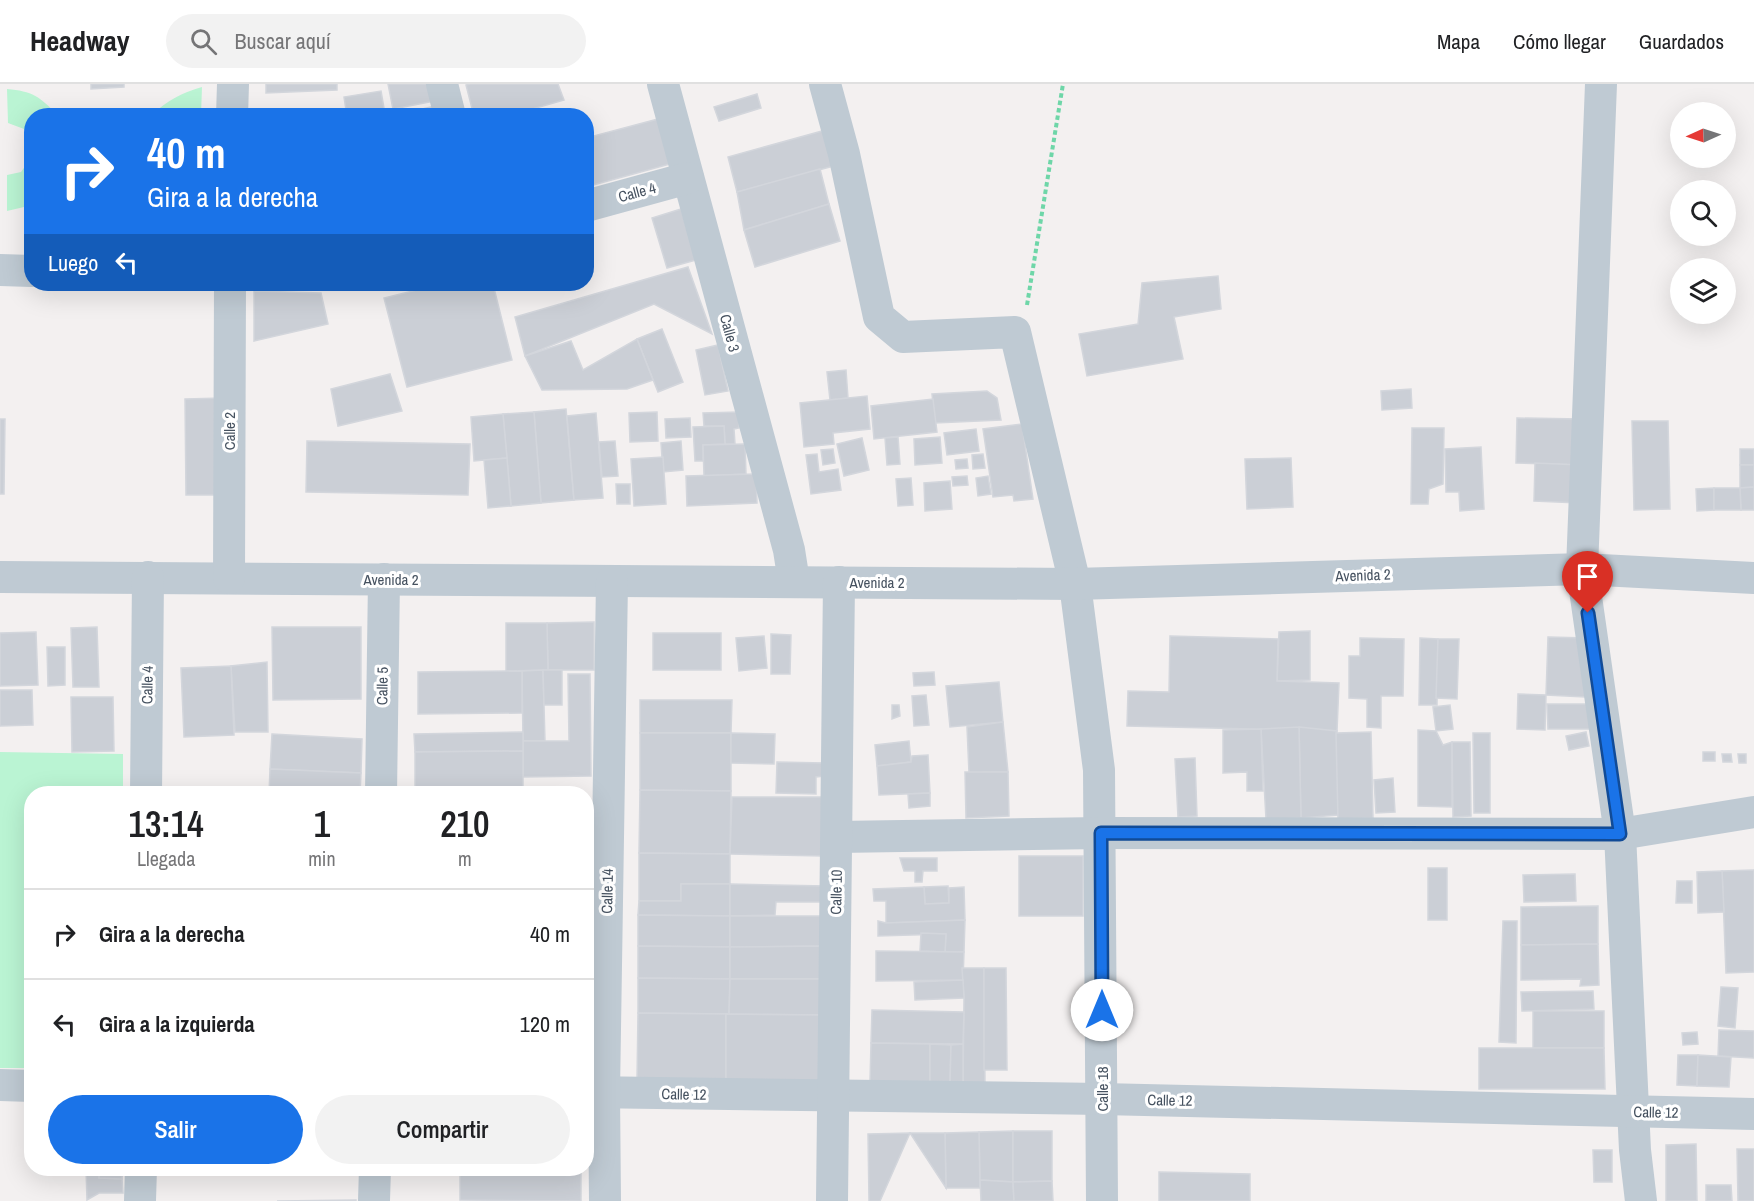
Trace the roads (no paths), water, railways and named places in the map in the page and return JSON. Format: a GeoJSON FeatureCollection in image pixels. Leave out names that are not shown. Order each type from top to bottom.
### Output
{"type":"FeatureCollection","features":[{"type":"Feature","properties":{"kind":"street"},"geometry":{"type":"LineString","coordinates":[[232,84],[232,108]]}},
{"type":"Feature","properties":{"kind":"street"},"geometry":{"type":"LineString","coordinates":[[442,84],[448,108]]}},
{"type":"Feature","properties":{"kind":"street","name":"Calle 3"},"geometry":{"type":"LineString","coordinates":[[663,84],[789,550],[794,582]]}},
{"type":"Feature","properties":{"kind":"street","name":"Calle 18"},"geometry":{"type":"LineString","coordinates":[[825,84],[844,154],[879,317],[903,337],[1015,332],[1075,584],[1099,770],[1102,1201]]}},
{"type":"Feature","properties":{"kind":"street"},"geometry":{"type":"LineString","coordinates":[[1601,84],[1582,569],[1620,834],[1635,1150],[1641,1201]]}},
{"type":"Feature","properties":{"kind":"street","name":"Calle 4"},"geometry":{"type":"LineString","coordinates":[[594,204],[688,178]]}},
{"type":"Feature","properties":{"kind":"street"},"geometry":{"type":"LineString","coordinates":[[0,270],[24,271]]}},
{"type":"Feature","properties":{"kind":"street","name":"Calle 2"},"geometry":{"type":"LineString","coordinates":[[228,578],[230,291]]}},
{"type":"Feature","properties":{"kind":"street","name":"Avenida 2"},"geometry":{"type":"LineString","coordinates":[[0,577],[1075,584],[1582,569],[1754,578]]}},
{"type":"Feature","properties":{"kind":"street","name":"Calle 4"},"geometry":{"type":"LineString","coordinates":[[146,786],[148,578]]}},
{"type":"Feature","properties":{"kind":"street","name":"Calle 5"},"geometry":{"type":"LineString","coordinates":[[381,786],[384,579]]}},
{"type":"Feature","properties":{"kind":"street","name":"Calle 14"},"geometry":{"type":"LineString","coordinates":[[605,1201],[595,1092],[612,580]]}},
{"type":"Feature","properties":{"kind":"street","name":"Calle 10"},"geometry":{"type":"LineString","coordinates":[[832,1201],[839,582]]}},
{"type":"Feature","properties":{"kind":"street"},"geometry":{"type":"LineString","coordinates":[[837,837],[1101,833],[1620,834],[1754,812]]}},
{"type":"Feature","properties":{"kind":"street"},"geometry":{"type":"LineString","coordinates":[[0,1085],[24,1086]]}},
{"type":"Feature","properties":{"kind":"street","name":"Calle 12"},"geometry":{"type":"LineString","coordinates":[[595,1092],[1102,1099],[1754,1114]]}},
{"type":"Feature","properties":{"kind":"street"},"geometry":{"type":"LineString","coordinates":[[140,1201],[141,1176]]}},
{"type":"Feature","properties":{"kind":"street"},"geometry":{"type":"LineString","coordinates":[[374,1201],[375,1176]]}}]}
